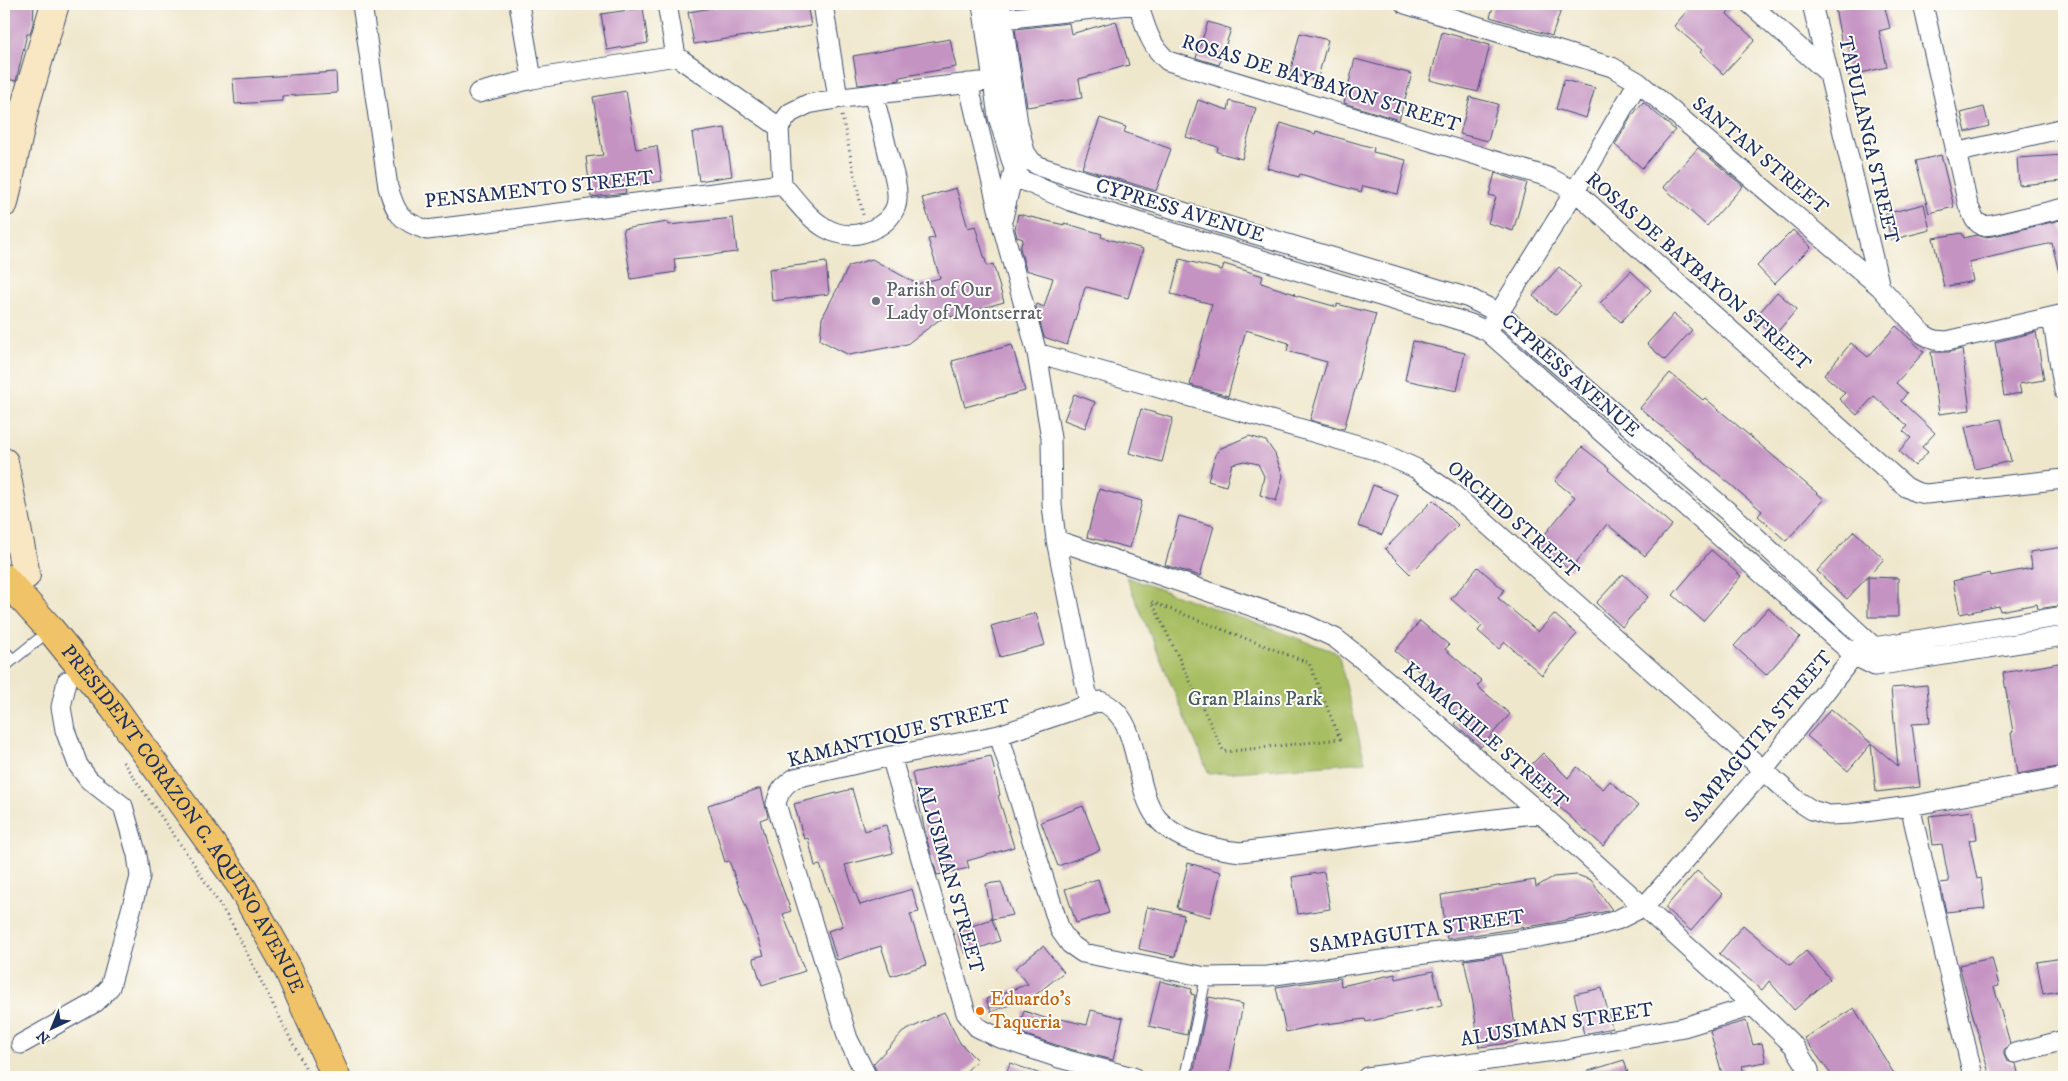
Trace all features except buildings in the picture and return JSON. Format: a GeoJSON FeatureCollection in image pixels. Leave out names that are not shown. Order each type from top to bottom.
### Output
{"type":"FeatureCollection","features":[{"type":"Feature","properties":{"kind":"main road","name":"PRESIDENT CORAZON C. AQUINO AVENUE"},"geometry":{"type":"LineString","coordinates":[[14,585],[114,708],[240,884],[288,969],[336,1077]]}},
{"type":"Feature","properties":{"kind":"main road"},"geometry":{"type":"LineString","coordinates":[[53,633],[65,659],[67,681]]}},
{"type":"Feature","properties":{"kind":"street"},"geometry":{"type":"LineString","coordinates":[[4,203],[25,106],[54,4]]}},
{"type":"Feature","properties":{"kind":"street","name":"PENSAMENTO STREET"},"geometry":{"type":"LineString","coordinates":[[362,4],[388,187],[395,210],[408,223],[427,230],[782,184]]}},
{"type":"Feature","properties":{"kind":"street"},"geometry":{"type":"LineString","coordinates":[[519,4],[532,79]]}},
{"type":"Feature","properties":{"kind":"street"},"geometry":{"type":"LineString","coordinates":[[667,4],[676,56]]}},
{"type":"Feature","properties":{"kind":"street"},"geometry":{"type":"LineString","coordinates":[[823,4],[838,98]]}},
{"type":"Feature","properties":{"kind":"street"},"geometry":{"type":"LineString","coordinates":[[982,4],[996,17],[1003,79],[1018,123],[1025,152],[1014,169],[1002,225]]}},
{"type":"Feature","properties":{"kind":"street"},"geometry":{"type":"LineString","coordinates":[[996,17],[1138,4]]}},
{"type":"Feature","properties":{"kind":"street","name":"ROSAS DE BAYBAYON STREET"},"geometry":{"type":"LineString","coordinates":[[1138,4],[1151,41],[1157,52],[1168,61],[1548,177],[1575,191],[1906,487],[1926,494],[2064,480]]}},
{"type":"Feature","properties":{"kind":"street","name":"SANTAN STREET"},"geometry":{"type":"LineString","coordinates":[[1405,4],[1612,67],[1638,82],[1880,287],[1923,334],[1934,340],[1947,341],[2058,315]]}},
{"type":"Feature","properties":{"kind":"street"},"geometry":{"type":"LineString","coordinates":[[1750,4],[1828,73]]}},
{"type":"Feature","properties":{"kind":"street","name":"TAPULANGA STREET"},"geometry":{"type":"LineString","coordinates":[[1812,4],[1880,287]]}},
{"type":"Feature","properties":{"kind":"street"},"geometry":{"type":"LineString","coordinates":[[1923,4],[1968,205],[1974,220],[1982,226],[1993,225],[2064,208]]}},
{"type":"Feature","properties":{"kind":"street"},"geometry":{"type":"LineString","coordinates":[[478,93],[532,79],[676,56],[779,127]]}},
{"type":"Feature","properties":{"kind":"street"},"geometry":{"type":"LineString","coordinates":[[873,94],[896,183],[897,200],[892,214],[882,225],[856,235],[832,232],[806,214],[782,184],[779,127],[790,113],[808,104],[838,98],[1003,79]]}},
{"type":"Feature","properties":{"kind":"street"},"geometry":{"type":"LineString","coordinates":[[1003,79],[998,117],[1014,169]]}},
{"type":"Feature","properties":{"kind":"street"},"geometry":{"type":"LineString","coordinates":[[1487,331],[1575,191],[1638,82]]}},
{"type":"Feature","properties":{"kind":"street"},"geometry":{"type":"LineString","coordinates":[[968,83],[1002,225],[1037,353],[1051,438],[1052,505],[1056,540],[1089,704],[1100,701],[1108,704],[1123,718],[1129,731],[1148,804],[1158,819],[1173,831],[1202,846],[1242,852],[1540,813]]}},
{"type":"Feature","properties":{"kind":"street"},"geometry":{"type":"LineString","coordinates":[[1956,153],[2064,128]]}},
{"type":"Feature","properties":{"kind":"street","name":"CYPRESS AVENUE"},"geometry":{"type":"LineString","coordinates":[[1025,152],[1032,162],[1041,168],[1469,298],[1499,313],[1740,522],[1874,647],[2064,616]]}},
{"type":"Feature","properties":{"kind":"street","name":"CYPRESS AVENUE"},"geometry":{"type":"LineString","coordinates":[[1014,169],[1022,180],[1070,200],[1468,323],[1487,331],[1855,656],[1875,666],[2064,636]]}},
{"type":"Feature","properties":{"kind":"street"},"geometry":{"type":"LineString","coordinates":[[1225,248],[1231,227]]}},
{"type":"Feature","properties":{"kind":"street"},"geometry":{"type":"LineString","coordinates":[[2058,315],[2064,391]]}},
{"type":"Feature","properties":{"kind":"street","name":"ORCHID STREET"},"geometry":{"type":"LineString","coordinates":[[1037,353],[1375,450],[1415,468],[1452,493],[1763,771],[1798,801],[1812,810],[1829,815],[1851,814],[1910,806],[2064,777]]}},
{"type":"Feature","properties":{"kind":"street"},"geometry":{"type":"LineString","coordinates":[[4,462],[14,585]]}},
{"type":"Feature","properties":{"kind":"street","name":"KAMACHILE STREET"},"geometry":{"type":"LineString","coordinates":[[1056,540],[1307,625],[1335,638],[1370,666],[1645,906],[1794,1046],[1809,1070],[1810,1077]]}},
{"type":"Feature","properties":{"kind":"street","name":"SAMPAGUITA STREET"},"geometry":{"type":"LineString","coordinates":[[999,735],[1060,930],[1070,944],[1083,953],[1206,977],[1268,976],[1510,942],[1590,928],[1616,920],[1645,906],[1763,771],[1866,640]]}},
{"type":"Feature","properties":{"kind":"street"},"geometry":{"type":"LineString","coordinates":[[21,1044],[96,1002],[110,987],[140,877],[137,855],[123,806],[89,780],[78,765],[65,730],[61,707],[67,681]]}},
{"type":"Feature","properties":{"kind":"street","name":"KAMANTIQUE STREET"},"geometry":{"type":"LineString","coordinates":[[868,1077],[848,1039],[776,804],[778,794],[784,785],[795,778],[891,756],[999,735],[1089,704]]}},
{"type":"Feature","properties":{"kind":"street","name":"ALUSIMAN STREET"},"geometry":{"type":"LineString","coordinates":[[891,756],[966,1013],[977,1026],[997,1037],[1058,1058],[1133,1077]]}},
{"type":"Feature","properties":{"kind":"street"},"geometry":{"type":"LineString","coordinates":[[1910,806],[1973,1076]]}},
{"type":"Feature","properties":{"kind":"street","name":"ALUSIMAN STREET"},"geometry":{"type":"LineString","coordinates":[[1366,1077],[1599,1043],[1684,1027],[1753,1006]]}},
{"type":"Feature","properties":{"kind":"street"},"geometry":{"type":"LineString","coordinates":[[2014,1053],[2064,1040]]}},
{"type":"Feature","properties":{"kind":"lane"},"geometry":{"type":"LineString","coordinates":[[4,667],[53,633]]}},
{"type":"Feature","properties":{"kind":"lane"},"geometry":{"type":"LineString","coordinates":[[4,650],[13,660]]}},
{"type":"Feature","properties":{"kind":"lane"},"geometry":{"type":"LineString","coordinates":[[1185,1077],[1206,977]]}},
{"type":"Feature","properties":{"kind":"path"},"geometry":{"type":"LineString","coordinates":[[838,98],[867,232]]}},
{"type":"Feature","properties":{"kind":"path"},"geometry":{"type":"LineString","coordinates":[[1152,602],[1309,663],[1340,739],[1224,752],[1152,602]]}},
{"type":"Feature","properties":{"kind":"path"},"geometry":{"type":"LineString","coordinates":[[118,755],[192,861],[232,924],[310,1077]]}},
{"type":"Feature","properties":{"kind":"green space","name":"Gran Plains Park"},"geometry":{"type":"Polygon","coordinates":[[[1126,577],[1338,653],[1365,762],[1209,774],[1126,577]]]}},
{"type":"Feature","properties":{"kind":"place","name":"Parish of Our Lady of Montserrat"},"geometry":{"type":"Point","coordinates":[876,301]}},
{"type":"Feature","properties":{"kind":"place","name":"Eduardo's Taqueria"},"geometry":{"type":"Point","coordinates":[980,1011]}}]}
